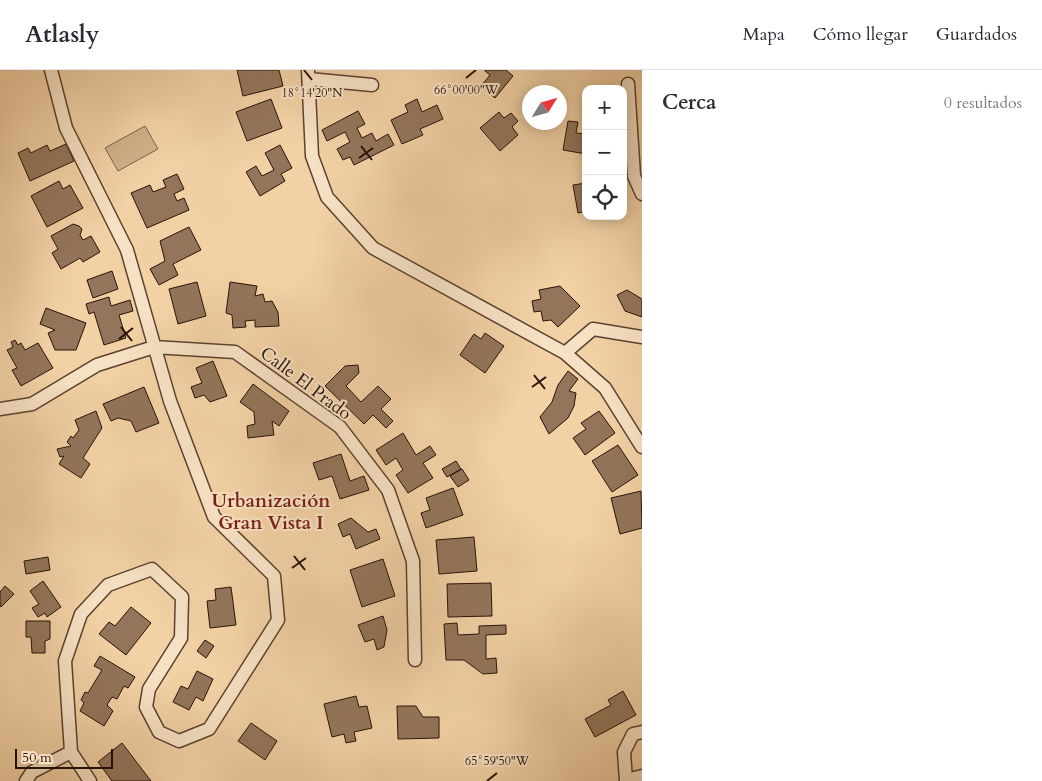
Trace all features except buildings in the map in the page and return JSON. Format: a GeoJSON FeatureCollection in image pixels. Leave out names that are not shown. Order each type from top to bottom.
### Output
{"type":"FeatureCollection","features":[{"type":"Feature","properties":{"kind":"street"},"geometry":{"type":"LineString","coordinates":[[51,70],[66,128],[127,250],[170,401],[214,517],[274,576],[278,620],[209,728],[179,741],[159,732],[146,707],[149,689],[181,638],[182,597],[152,569],[108,585],[81,614],[65,661],[71,752],[90,781]]}},
{"type":"Feature","properties":{"kind":"street"},"geometry":{"type":"LineString","coordinates":[[372,85],[309,75],[312,156],[327,197],[373,248],[565,353],[605,388],[642,447]]}},
{"type":"Feature","properties":{"kind":"street"},"geometry":{"type":"LineString","coordinates":[[628,84],[634,176],[642,194]]}},
{"type":"Feature","properties":{"kind":"street"},"geometry":{"type":"LineString","coordinates":[[565,353],[593,329],[642,337]]}},
{"type":"Feature","properties":{"kind":"street"},"geometry":{"type":"LineString","coordinates":[[0,409],[32,404],[97,365],[154,346]]}},
{"type":"Feature","properties":{"kind":"street","name":"Calle El Prado"},"geometry":{"type":"LineString","coordinates":[[154,346],[235,352],[340,427],[388,490],[413,561],[415,660]]}},
{"type":"Feature","properties":{"kind":"street"},"geometry":{"type":"LineString","coordinates":[[642,732],[633,734],[624,752],[626,781],[642,776]]}},
{"type":"Feature","properties":{"kind":"street"},"geometry":{"type":"LineString","coordinates":[[26,781],[32,772],[71,752]]}},
{"type":"Feature","properties":{"kind":"shaded area"},"geometry":{"type":"Polygon","coordinates":[[[145,126],[158,149],[118,171],[105,148],[145,126]]]}},
{"type":"Feature","properties":{"kind":"district","name":"Urbanización Gran Vista I"},"geometry":{"type":"Point","coordinates":[271,511]}}]}
